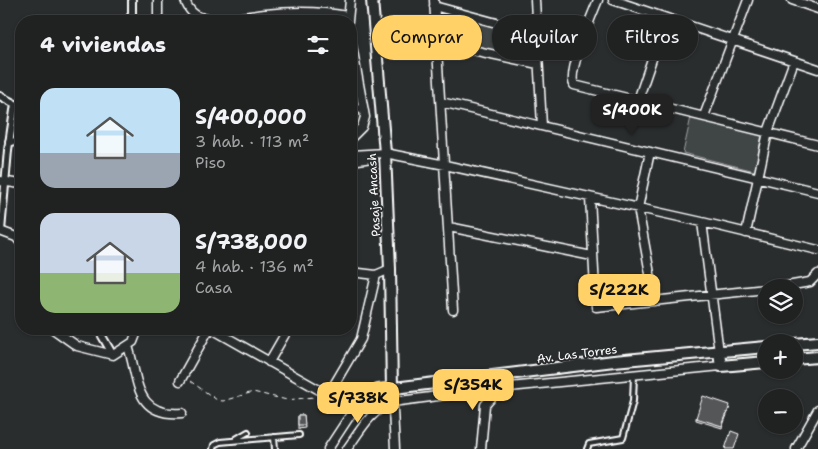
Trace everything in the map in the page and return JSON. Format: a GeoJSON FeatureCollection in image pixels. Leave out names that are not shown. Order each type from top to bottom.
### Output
{"type":"FeatureCollection","features":[{"type":"Feature","properties":{"kind":"street"},"geometry":{"type":"LineString","coordinates":[[131,15],[132,0]]}},
{"type":"Feature","properties":{"kind":"street"},"geometry":{"type":"LineString","coordinates":[[158,0],[158,15]]}},
{"type":"Feature","properties":{"kind":"street"},"geometry":{"type":"LineString","coordinates":[[185,0],[195,15]]}},
{"type":"Feature","properties":{"kind":"street"},"geometry":{"type":"LineString","coordinates":[[348,15],[350,0]]}},
{"type":"Feature","properties":{"kind":"street","name":"Pasaje Ancash"},"geometry":{"type":"LineString","coordinates":[[372,0],[385,154],[390,269],[392,389]]}},
{"type":"Feature","properties":{"kind":"street"},"geometry":{"type":"LineString","coordinates":[[535,0],[536,15]]}},
{"type":"Feature","properties":{"kind":"street"},"geometry":{"type":"LineString","coordinates":[[598,0],[580,48],[572,82],[574,84],[818,144]]}},
{"type":"Feature","properties":{"kind":"street"},"geometry":{"type":"LineString","coordinates":[[613,0],[657,15]]}},
{"type":"Feature","properties":{"kind":"street"},"geometry":{"type":"LineString","coordinates":[[704,116],[748,0]]}},
{"type":"Feature","properties":{"kind":"street"},"geometry":{"type":"LineString","coordinates":[[792,0],[818,9]]}},
{"type":"Feature","properties":{"kind":"street"},"geometry":{"type":"LineString","coordinates":[[434,3],[492,20]]}},
{"type":"Feature","properties":{"kind":"street"},"geometry":{"type":"LineString","coordinates":[[290,15],[325,12],[336,15]]}},
{"type":"Feature","properties":{"kind":"street"},"geometry":{"type":"LineString","coordinates":[[698,29],[818,69]]}},
{"type":"Feature","properties":{"kind":"street"},"geometry":{"type":"LineString","coordinates":[[482,52],[538,64]]}},
{"type":"Feature","properties":{"kind":"street"},"geometry":{"type":"LineString","coordinates":[[438,60],[453,310]]}},
{"type":"Feature","properties":{"kind":"street"},"geometry":{"type":"LineString","coordinates":[[538,60],[542,126]]}},
{"type":"Feature","properties":{"kind":"street"},"geometry":{"type":"LineString","coordinates":[[638,100],[652,60]]}},
{"type":"Feature","properties":{"kind":"street"},"geometry":{"type":"LineString","coordinates":[[746,233],[768,132],[794,61]]}},
{"type":"Feature","properties":{"kind":"street"},"geometry":{"type":"LineString","coordinates":[[357,72],[365,117],[362,127],[357,132]]}},
{"type":"Feature","properties":{"kind":"street"},"geometry":{"type":"LineString","coordinates":[[0,96],[15,104]]}},
{"type":"Feature","properties":{"kind":"street"},"geometry":{"type":"LineString","coordinates":[[441,102],[818,192]]}},
{"type":"Feature","properties":{"kind":"street"},"geometry":{"type":"LineString","coordinates":[[357,108],[364,110]]}},
{"type":"Feature","properties":{"kind":"street"},"geometry":{"type":"LineString","coordinates":[[15,117],[2,181],[1,231],[15,238]]}},
{"type":"Feature","properties":{"kind":"street"},"geometry":{"type":"LineString","coordinates":[[9,142],[15,142]]}},
{"type":"Feature","properties":{"kind":"street"},"geometry":{"type":"LineString","coordinates":[[650,152],[638,208],[655,301]]}},
{"type":"Feature","properties":{"kind":"street"},"geometry":{"type":"LineString","coordinates":[[357,161],[385,154]]}},
{"type":"Feature","properties":{"kind":"street"},"geometry":{"type":"LineString","coordinates":[[357,156],[385,154],[445,165],[702,222],[818,250]]}},
{"type":"Feature","properties":{"kind":"street"},"geometry":{"type":"LineString","coordinates":[[2,181],[15,183]]}},
{"type":"Feature","properties":{"kind":"street"},"geometry":{"type":"LineString","coordinates":[[590,198],[596,307],[758,290]]}},
{"type":"Feature","properties":{"kind":"street"},"geometry":{"type":"LineString","coordinates":[[702,222],[721,366]]}},
{"type":"Feature","properties":{"kind":"street"},"geometry":{"type":"LineString","coordinates":[[449,226],[592,256]]}},
{"type":"Feature","properties":{"kind":"street"},"geometry":{"type":"LineString","coordinates":[[357,273],[376,276],[390,269]]}},
{"type":"Feature","properties":{"kind":"street"},"geometry":{"type":"LineString","coordinates":[[803,283],[810,282],[818,274]]}},
{"type":"Feature","properties":{"kind":"street"},"geometry":{"type":"LineString","coordinates":[[328,395],[361,339],[376,276]]}},
{"type":"Feature","properties":{"kind":"street"},"geometry":{"type":"LineString","coordinates":[[61,335],[77,346],[113,355],[133,342],[136,335]]}},
{"type":"Feature","properties":{"kind":"street"},"geometry":{"type":"LineString","coordinates":[[101,335],[113,355]]}},
{"type":"Feature","properties":{"kind":"street"},"geometry":{"type":"LineString","coordinates":[[182,378],[207,335]]}},
{"type":"Feature","properties":{"kind":"street"},"geometry":{"type":"LineString","coordinates":[[222,335],[328,395],[378,390]]}},
{"type":"Feature","properties":{"kind":"street"},"geometry":{"type":"LineString","coordinates":[[269,362],[285,335]]}},
{"type":"Feature","properties":{"kind":"street"},"geometry":{"type":"LineString","coordinates":[[803,343],[818,342]]}},
{"type":"Feature","properties":{"kind":"street"},"geometry":{"type":"LineString","coordinates":[[128,346],[138,388],[153,410],[162,413],[182,413]]}},
{"type":"Feature","properties":{"kind":"street","name":"Av. Las Torres"},"geometry":{"type":"LineString","coordinates":[[378,390],[614,362],[758,348]]}},
{"type":"Feature","properties":{"kind":"street"},"geometry":{"type":"LineString","coordinates":[[803,358],[818,357]]}},
{"type":"Feature","properties":{"kind":"street","name":"Av. Las Torres"},"geometry":{"type":"LineString","coordinates":[[392,402],[500,388],[758,363]]}},
{"type":"Feature","properties":{"kind":"street"},"geometry":{"type":"LineString","coordinates":[[481,449],[485,405],[500,388]]}},
{"type":"Feature","properties":{"kind":"street"},"geometry":{"type":"LineString","coordinates":[[392,389],[395,449]]}},
{"type":"Feature","properties":{"kind":"street"},"geometry":{"type":"LineString","coordinates":[[328,449],[351,414],[364,400],[378,390]]}},
{"type":"Feature","properties":{"kind":"street"},"geometry":{"type":"LineString","coordinates":[[347,449],[367,421],[384,405],[392,402]]}},
{"type":"Feature","properties":{"kind":"street"},"geometry":{"type":"LineString","coordinates":[[796,449],[818,410]]}},
{"type":"Feature","properties":{"kind":"lane"},"geometry":{"type":"LineString","coordinates":[[587,449],[589,444],[623,438],[633,401],[634,375]]}},
{"type":"Feature","properties":{"kind":"lane"},"geometry":{"type":"LineString","coordinates":[[234,440],[248,432]]}},
{"type":"Feature","properties":{"kind":"lane"},"geometry":{"type":"LineString","coordinates":[[214,449],[214,445],[217,442],[299,435]]}},
{"type":"Feature","properties":{"kind":"lane"},"geometry":{"type":"LineString","coordinates":[[274,437],[275,449]]}},
{"type":"Feature","properties":{"kind":"path"},"geometry":{"type":"LineString","coordinates":[[182,378],[217,400],[222,401],[253,392],[287,400],[328,395]]}},
{"type":"Feature","properties":{"kind":"shaded area"},"geometry":{"type":"Polygon","coordinates":[[[482,24],[492,26],[492,50],[482,48],[482,24]]]}},
{"type":"Feature","properties":{"kind":"shaded area"},"geometry":{"type":"Polygon","coordinates":[[[691,117],[762,134],[755,171],[683,153],[691,117]]]}},
{"type":"Feature","properties":{"kind":"building"},"geometry":{"type":"Polygon","coordinates":[[[703,396],[730,405],[722,426],[696,418],[703,396]]]}},
{"type":"Feature","properties":{"kind":"building"},"geometry":{"type":"Polygon","coordinates":[[[298,415],[304,415],[305,425],[298,425],[298,415]]]}},
{"type":"Feature","properties":{"kind":"building"},"geometry":{"type":"Polygon","coordinates":[[[731,431],[739,434],[734,449],[725,449],[731,431]]]}}]}
